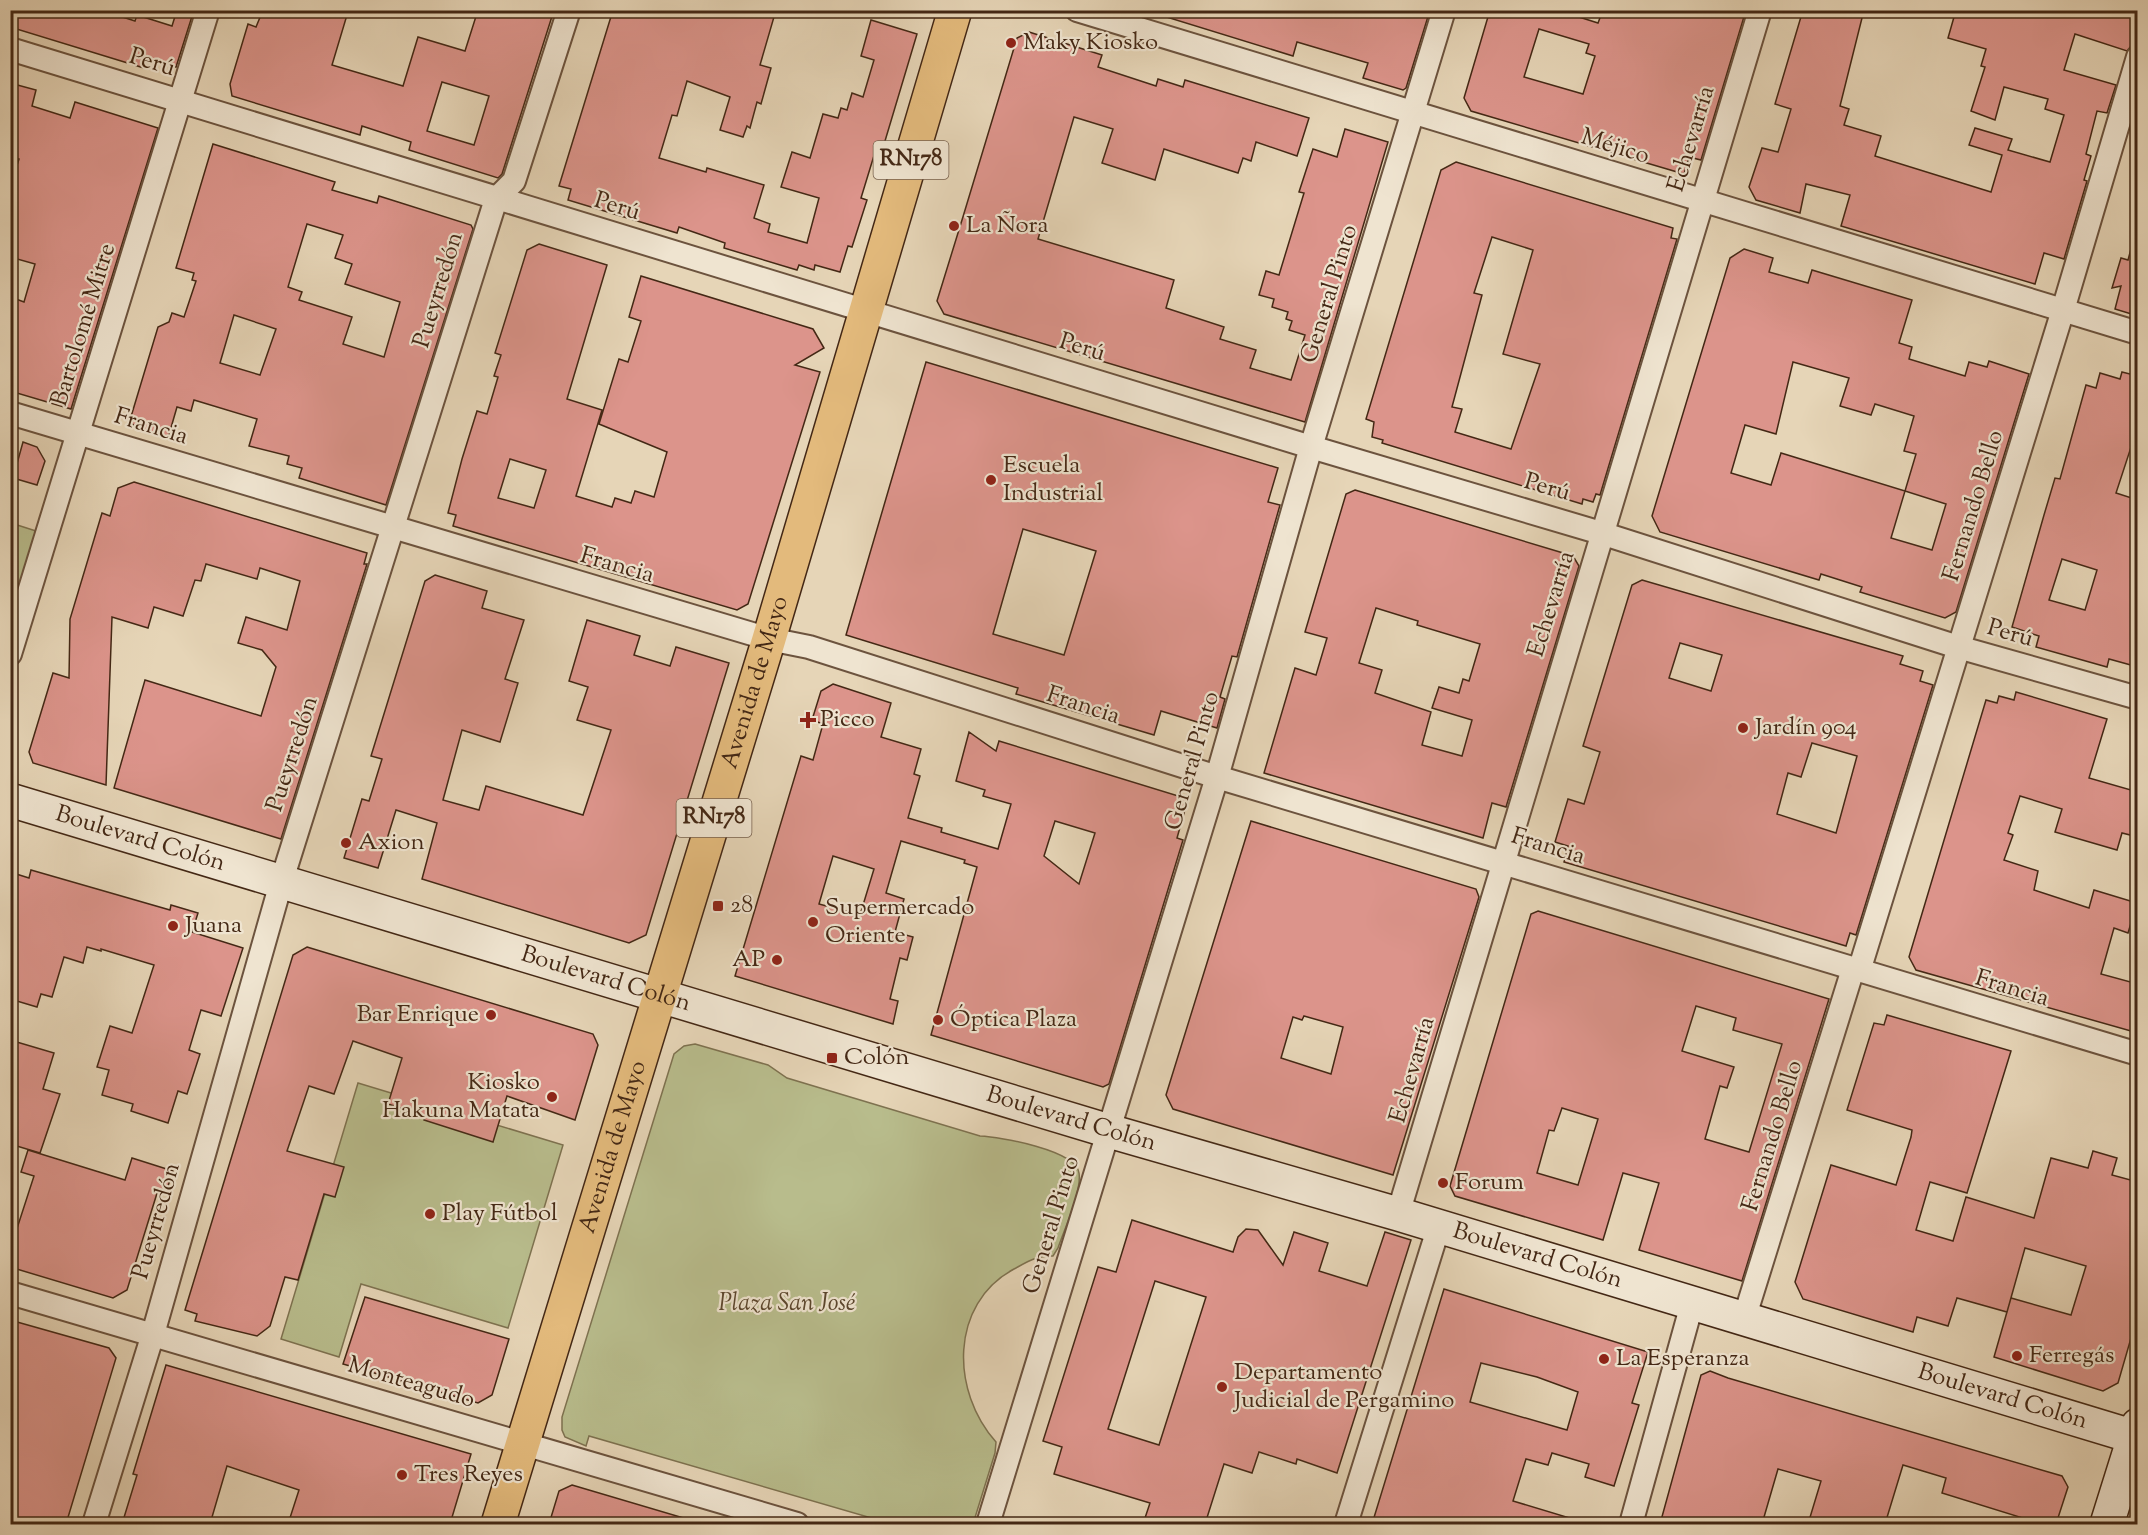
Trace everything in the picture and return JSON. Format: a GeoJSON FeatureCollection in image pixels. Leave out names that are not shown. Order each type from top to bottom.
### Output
{"type":"FeatureCollection","features":[{"type":"Feature","properties":{"kind":"main road","name":"Avenida de Mayo"},"geometry":{"type":"LineString","coordinates":[[498,1524],[661,997],[955,10]]}},
{"type":"Feature","properties":{"kind":"main road","name":"Boulevard Colón"},"geometry":{"type":"LineString","coordinates":[[10,800],[1109,1131],[1439,1226],[1692,1304],[2136,1434]]}},
{"type":"Feature","properties":{"kind":"main road"},"geometry":{"type":"LineString","coordinates":[[2107,1524],[2136,1434]]}},
{"type":"Feature","properties":{"kind":"street","name":"Bartolomé Mitre"},"geometry":{"type":"LineString","coordinates":[[10,654],[208,10]]}},
{"type":"Feature","properties":{"kind":"street","name":"Pueyrredón"},"geometry":{"type":"LineString","coordinates":[[94,1524],[153,1335],[281,883],[496,199],[514,181],[569,10]]}},
{"type":"Feature","properties":{"kind":"street","name":"Méjico"},"geometry":{"type":"LineString","coordinates":[[1077,10],[1701,203],[2138,333]]}},
{"type":"Feature","properties":{"kind":"street","name":"General Pinto"},"geometry":{"type":"LineString","coordinates":[[988,1524],[1217,777],[1311,447],[1444,10]]}},
{"type":"Feature","properties":{"kind":"street","name":"Echevarría"},"geometry":{"type":"LineString","coordinates":[[1398,1214],[1760,10]]}},
{"type":"Feature","properties":{"kind":"street","name":"Perú"},"geometry":{"type":"LineString","coordinates":[[10,49],[1311,447],[1601,533],[1958,647],[2138,698]]}},
{"type":"Feature","properties":{"kind":"street","name":"Fernando Bello"},"geometry":{"type":"LineString","coordinates":[[1744,1319],[1958,647],[2063,310],[2138,57]]}},
{"type":"Feature","properties":{"kind":"street","name":"Francia"},"geometry":{"type":"LineString","coordinates":[[10,413],[769,639],[808,647],[1217,777],[1503,861],[2138,1054]]}},
{"type":"Feature","properties":{"kind":"street"},"geometry":{"type":"LineString","coordinates":[[1346,1524],[1439,1226]]}},
{"type":"Feature","properties":{"kind":"street","name":"Monteagudo"},"geometry":{"type":"LineString","coordinates":[[10,1293],[797,1524]]}},
{"type":"Feature","properties":{"kind":"street"},"geometry":{"type":"LineString","coordinates":[[1631,1524],[1692,1304]]}},
{"type":"Feature","properties":{"kind":"green space"},"geometry":{"type":"Polygon","coordinates":[[[10,523],[36,531],[11,612],[10,523]]]}},
{"type":"Feature","properties":{"kind":"green space","name":"Plaza San José"},"geometry":{"type":"Polygon","coordinates":[[[695,1044],[768,1065],[787,1078],[980,1136],[1052,1151],[1075,1165],[1079,1173],[1078,1190],[1058,1248],[1053,1256],[1028,1262],[993,1284],[977,1304],[968,1326],[964,1350],[965,1375],[971,1399],[981,1422],[996,1442],[995,1453],[973,1524],[892,1524],[589,1436],[586,1446],[565,1437],[562,1430],[562,1417],[674,1054],[684,1046],[695,1044]]]}},
{"type":"Feature","properties":{"kind":"green space","name":"Play Fútbol"},"geometry":{"type":"Polygon","coordinates":[[[358,1083],[563,1145],[508,1328],[361,1284],[339,1357],[281,1339],[358,1083]]]}},
{"type":"Feature","properties":{"kind":"building"},"geometry":{"type":"Polygon","coordinates":[[[10,10],[101,10],[135,21],[137,15],[172,26],[177,10],[194,10],[176,67],[147,58],[144,68],[10,27],[10,10]]]}},
{"type":"Feature","properties":{"kind":"building"},"geometry":{"type":"Polygon","coordinates":[[[263,10],[332,10],[347,15],[332,65],[403,86],[418,37],[465,51],[478,10],[554,10],[502,174],[498,178],[409,150],[411,142],[362,126],[360,135],[232,96],[230,84],[248,24],[256,27],[263,10]],[[442,82],[427,131],[474,145],[489,96],[442,82]]]}},
{"type":"Feature","properties":{"kind":"building"},"geometry":{"type":"Polygon","coordinates":[[[613,10],[776,10],[760,65],[771,68],[761,104],[757,102],[750,128],[747,126],[743,137],[720,130],[730,97],[687,81],[677,116],[672,115],[659,158],[706,172],[707,168],[764,185],[754,218],[770,224],[768,232],[807,243],[819,198],[781,187],[792,152],[810,158],[823,114],[838,118],[841,108],[847,110],[852,93],[863,97],[874,60],[861,56],[871,20],[917,34],[882,151],[876,149],[861,198],[867,200],[852,247],[848,246],[840,272],[815,265],[814,270],[799,265],[797,270],[724,248],[725,243],[679,227],[677,233],[568,200],[571,189],[559,186],[613,10]]]}},
{"type":"Feature","properties":{"kind":"building"},"geometry":{"type":"Polygon","coordinates":[[[1161,10],[1430,10],[1406,88],[1403,90],[1363,78],[1368,63],[1297,42],[1293,56],[1160,15],[1161,10]]]}},
{"type":"Feature","properties":{"kind":"building"},"geometry":{"type":"Polygon","coordinates":[[[1490,10],[1557,10],[1598,23],[1603,10],[1746,10],[1701,160],[1689,157],[1684,174],[1471,111],[1464,98],[1490,10]],[[1539,29],[1524,77],[1583,94],[1595,56],[1586,53],[1589,44],[1539,29]]]}},
{"type":"Feature","properties":{"kind":"building"},"geometry":{"type":"Polygon","coordinates":[[[1803,10],[1864,10],[1840,106],[1849,109],[1844,125],[1881,136],[1875,156],[1991,192],[2002,155],[1969,145],[1975,128],[2012,139],[2008,150],[2050,162],[2064,115],[2045,109],[2048,99],[2004,87],[1995,120],[1971,111],[1985,67],[1981,66],[1986,49],[1948,38],[1956,10],[1973,15],[1975,10],[2138,10],[2138,28],[2132,45],[2127,51],[2075,34],[2064,70],[2116,85],[2107,113],[2097,111],[2086,154],[2091,156],[2084,180],[2087,181],[2064,259],[2044,253],[2035,284],[1841,226],[1850,195],[1806,184],[1800,213],[1756,200],[1749,187],[1762,148],[1778,152],[1791,109],[1775,104],[1803,10]]]}},
{"type":"Feature","properties":{"kind":"building"},"geometry":{"type":"Polygon","coordinates":[[[1029,32],[1102,55],[1098,67],[1156,86],[1158,79],[1183,87],[1185,80],[1309,118],[1297,156],[1256,142],[1251,161],[1243,158],[1238,173],[1164,149],[1155,180],[1102,163],[1113,129],[1074,117],[1038,239],[1174,280],[1166,308],[1224,327],[1220,339],[1256,350],[1250,368],[1291,380],[1305,335],[1289,330],[1292,321],[1286,319],[1288,312],[1272,307],[1274,299],[1259,295],[1266,271],[1279,275],[1304,193],[1299,192],[1313,149],[1337,157],[1345,129],[1388,142],[1305,422],[944,314],[937,301],[1017,38],[1029,32]]]}},
{"type":"Feature","properties":{"kind":"building"},"geometry":{"type":"Polygon","coordinates":[[[10,83],[36,90],[32,106],[70,118],[75,102],[158,128],[71,409],[10,391],[10,317],[16,299],[24,302],[35,264],[10,257],[10,188],[19,159],[10,157],[10,83]]]}},
{"type":"Feature","properties":{"kind":"building"},"geometry":{"type":"Polygon","coordinates":[[[213,144],[335,182],[332,190],[377,203],[379,196],[471,225],[473,229],[386,505],[299,478],[302,468],[287,464],[289,456],[249,446],[257,419],[194,400],[191,411],[177,407],[168,438],[135,428],[130,420],[158,327],[169,322],[172,313],[184,317],[196,281],[192,280],[194,273],[176,268],[213,144]],[[307,224],[288,287],[302,292],[299,300],[352,317],[343,344],[384,357],[400,302],[345,284],[352,264],[335,258],[343,235],[307,224]],[[234,315],[220,363],[260,375],[276,329],[234,315]]]}},
{"type":"Feature","properties":{"kind":"building"},"geometry":{"type":"Polygon","coordinates":[[[1456,162],[1673,228],[1671,238],[1677,239],[1600,495],[1596,494],[1593,502],[1583,499],[1582,504],[1382,443],[1383,440],[1372,437],[1374,422],[1366,419],[1441,170],[1456,162]],[[1492,237],[1474,293],[1482,295],[1452,407],[1462,409],[1455,432],[1511,449],[1540,364],[1503,354],[1533,250],[1492,237]]]}},
{"type":"Feature","properties":{"kind":"building"},"geometry":{"type":"Polygon","coordinates":[[[539,244],[607,265],[567,399],[602,410],[576,496],[612,507],[615,498],[631,503],[635,491],[654,497],[667,452],[599,424],[619,359],[628,362],[641,321],[629,317],[641,276],[813,329],[824,348],[795,365],[820,372],[748,604],[737,610],[453,526],[456,515],[448,513],[462,459],[477,411],[487,414],[498,377],[494,376],[501,355],[495,353],[527,250],[539,244]],[[510,459],[498,498],[534,508],[546,470],[510,459]]]}},
{"type":"Feature","properties":{"kind":"building"},"geometry":{"type":"Polygon","coordinates":[[[1744,249],[1773,258],[1769,272],[1808,283],[1812,270],[1912,300],[1899,343],[1912,347],[1909,359],[1965,376],[1969,362],[1987,367],[1989,361],[2029,374],[1956,612],[1945,618],[1860,592],[1862,587],[1821,574],[1819,580],[1660,532],[1652,516],[1730,258],[1744,249]],[[1793,362],[1776,434],[1745,425],[1731,473],[1771,485],[1781,453],[1905,491],[1916,454],[1904,451],[1914,416],[1875,404],[1871,415],[1840,406],[1849,378],[1793,362]],[[1905,491],[1891,538],[1932,550],[1946,504],[1905,491]]]}},
{"type":"Feature","properties":{"kind":"building"},"geometry":{"type":"Polygon","coordinates":[[[2131,249],[2138,249],[2138,316],[2115,309],[2121,286],[2112,288],[2121,258],[2128,260],[2131,249]]]}},
{"type":"Feature","properties":{"kind":"building"},"geometry":{"type":"Polygon","coordinates":[[[926,362],[1278,468],[1268,502],[1280,505],[1237,657],[1232,656],[1220,697],[1225,699],[1217,728],[1161,711],[1154,735],[1016,694],[1018,688],[846,635],[926,362]],[[1023,529],[993,634],[1064,655],[1096,551],[1023,529]]]}},
{"type":"Feature","properties":{"kind":"building"},"geometry":{"type":"Polygon","coordinates":[[[2122,372],[2138,376],[2138,426],[2116,493],[2138,500],[2138,568],[2131,588],[2137,601],[2134,614],[2138,615],[2138,667],[2109,659],[2107,667],[2036,647],[2039,636],[2012,627],[2055,478],[2060,479],[2086,385],[2096,388],[2100,373],[2120,379],[2122,372]],[[2062,559],[2049,600],[2085,610],[2097,570],[2062,559]]]}},
{"type":"Feature","properties":{"kind":"building"},"geometry":{"type":"Polygon","coordinates":[[[23,442],[37,447],[45,461],[37,485],[13,478],[23,442]]]}},
{"type":"Feature","properties":{"kind":"building"},"geometry":{"type":"Polygon","coordinates":[[[134,482],[367,553],[364,564],[367,564],[281,839],[114,788],[145,680],[261,716],[276,667],[262,650],[238,643],[246,617],[287,630],[300,581],[260,568],[257,579],[206,564],[201,581],[195,580],[183,616],[154,607],[148,628],[112,617],[106,785],[33,763],[29,752],[53,673],[69,678],[70,619],[102,513],[110,516],[118,488],[134,482]]]}},
{"type":"Feature","properties":{"kind":"building"},"geometry":{"type":"Polygon","coordinates":[[[1355,490],[1573,556],[1579,566],[1506,807],[1492,803],[1483,838],[1264,773],[1295,668],[1316,675],[1327,638],[1305,632],[1346,494],[1355,490]],[[1376,608],[1359,663],[1382,670],[1375,693],[1431,712],[1422,745],[1462,756],[1472,720],[1432,708],[1439,687],[1459,693],[1463,679],[1469,681],[1480,644],[1417,625],[1418,621],[1376,608]]]}},
{"type":"Feature","properties":{"kind":"building"},"geometry":{"type":"Polygon","coordinates":[[[435,575],[487,591],[482,608],[524,620],[505,679],[518,683],[500,742],[462,730],[443,800],[479,810],[486,786],[583,815],[611,730],[577,720],[588,687],[569,681],[587,620],[640,636],[634,655],[670,666],[676,647],[729,663],[646,935],[629,943],[422,879],[437,823],[396,810],[378,868],[344,858],[362,799],[369,801],[382,759],[371,756],[425,581],[435,575]]]}},
{"type":"Feature","properties":{"kind":"building"},"geometry":{"type":"Polygon","coordinates":[[[1642,580],[1903,656],[1900,664],[1923,671],[1920,681],[1933,685],[1856,935],[1850,933],[1846,946],[1564,862],[1568,846],[1555,842],[1568,799],[1584,804],[1600,752],[1583,746],[1632,585],[1642,580]],[[1680,643],[1669,678],[1711,691],[1722,655],[1680,643]],[[1812,743],[1801,777],[1788,773],[1777,814],[1836,833],[1857,756],[1812,743]]]}},
{"type":"Feature","properties":{"kind":"building"},"geometry":{"type":"Polygon","coordinates":[[[833,684],[891,703],[881,737],[921,749],[914,774],[920,776],[908,818],[942,828],[941,832],[998,849],[1011,804],[983,796],[985,790],[956,781],[969,732],[996,751],[999,741],[1188,799],[1177,838],[1183,840],[1109,1084],[1103,1087],[931,1035],[977,867],[964,863],[965,860],[901,841],[886,893],[904,899],[895,932],[913,937],[907,960],[900,958],[890,999],[898,1001],[893,1024],[735,976],[801,756],[813,760],[823,724],[812,720],[821,691],[833,684]],[[1055,821],[1044,856],[1079,884],[1095,833],[1055,821]],[[833,856],[819,904],[860,915],[874,869],[833,856]]]}},
{"type":"Feature","properties":{"kind":"building"},"geometry":{"type":"Polygon","coordinates":[[[2016,692],[2107,719],[2089,778],[2138,792],[2138,837],[2122,833],[2117,850],[2055,832],[2062,809],[2020,796],[2008,833],[2013,835],[2004,860],[2038,871],[2034,890],[2089,908],[2094,890],[2137,903],[2128,933],[2114,928],[2101,974],[2138,984],[2138,1033],[1916,970],[1909,957],[1986,700],[1997,703],[1999,696],[2014,700],[2016,692]]]}},
{"type":"Feature","properties":{"kind":"building"},"geometry":{"type":"Polygon","coordinates":[[[1251,821],[1476,889],[1479,897],[1393,1175],[1173,1109],[1166,1095],[1251,821]],[[1304,1016],[1302,1020],[1293,1017],[1281,1058],[1331,1074],[1343,1027],[1304,1016]]]}},
{"type":"Feature","properties":{"kind":"building"},"geometry":{"type":"Polygon","coordinates":[[[31,870],[170,910],[171,905],[198,913],[192,932],[243,948],[221,1016],[201,1010],[189,1050],[200,1054],[187,1094],[178,1091],[168,1123],[131,1111],[133,1104],[102,1095],[109,1070],[97,1067],[110,1026],[132,1033],[154,965],[87,947],[83,963],[64,957],[52,997],[41,994],[37,1007],[10,999],[10,872],[29,878],[31,870]]]}},
{"type":"Feature","properties":{"kind":"building"},"geometry":{"type":"Polygon","coordinates":[[[1538,911],[1829,999],[1742,1281],[1639,1250],[1659,1183],[1623,1173],[1603,1240],[1455,1196],[1450,1186],[1531,914],[1538,911]],[[1696,1006],[1682,1051],[1734,1067],[1727,1088],[1720,1086],[1705,1139],[1749,1152],[1782,1044],[1733,1030],[1736,1018],[1696,1006]],[[1562,1108],[1554,1131],[1549,1130],[1537,1173],[1578,1185],[1598,1119],[1562,1108]]]}},
{"type":"Feature","properties":{"kind":"building"},"geometry":{"type":"Polygon","coordinates":[[[307,947],[593,1034],[598,1045],[575,1120],[507,1096],[493,1142],[424,1120],[425,1116],[388,1104],[402,1058],[353,1041],[334,1094],[309,1086],[287,1151],[344,1167],[335,1197],[324,1194],[298,1280],[285,1277],[270,1326],[257,1336],[195,1321],[197,1314],[185,1310],[293,955],[307,947]]]}},
{"type":"Feature","properties":{"kind":"building"},"geometry":{"type":"Polygon","coordinates":[[[1887,1015],[2011,1051],[1967,1193],[1930,1182],[1916,1230],[1953,1241],[1966,1197],[2034,1218],[2051,1158],[2088,1168],[2093,1151],[2117,1158],[2112,1175],[2138,1182],[2138,1314],[2118,1383],[2103,1391],[1994,1357],[2007,1312],[1957,1298],[1948,1326],[1917,1317],[1913,1332],[1803,1299],[1795,1282],[1831,1165],[1896,1185],[1911,1137],[1912,1130],[1847,1110],[1874,1023],[1884,1025],[1887,1015]],[[2025,1248],[2008,1307],[2011,1298],[2071,1315],[2086,1266],[2025,1248]]]}},
{"type":"Feature","properties":{"kind":"building"},"geometry":{"type":"Polygon","coordinates":[[[10,1040],[54,1053],[43,1089],[60,1094],[40,1153],[10,1144],[10,1040]]]}},
{"type":"Feature","properties":{"kind":"building"},"geometry":{"type":"Polygon","coordinates":[[[28,1150],[125,1180],[132,1158],[173,1171],[166,1192],[158,1190],[127,1290],[113,1298],[10,1267],[10,1250],[34,1176],[21,1172],[28,1150]]]}},
{"type":"Feature","properties":{"kind":"building"},"geometry":{"type":"Polygon","coordinates":[[[1132,1220],[1233,1252],[1238,1237],[1246,1229],[1258,1230],[1283,1265],[1294,1232],[1328,1243],[1319,1271],[1367,1286],[1385,1232],[1411,1240],[1337,1473],[1297,1459],[1296,1464],[1259,1452],[1252,1473],[1224,1464],[1205,1524],[1143,1524],[1150,1503],[1054,1474],[1062,1447],[1043,1441],[1098,1267],[1116,1272],[1132,1220]],[[1155,1281],[1108,1429],[1159,1445],[1206,1297],[1155,1281]]]}},
{"type":"Feature","properties":{"kind":"building"},"geometry":{"type":"Polygon","coordinates":[[[1444,1289],[1648,1352],[1632,1403],[1639,1405],[1614,1486],[1585,1477],[1589,1464],[1552,1453],[1548,1465],[1526,1459],[1513,1501],[1573,1519],[1573,1524],[1372,1524],[1444,1289]],[[1481,1363],[1470,1402],[1567,1430],[1578,1392],[1537,1377],[1481,1363]]]}},
{"type":"Feature","properties":{"kind":"building"},"geometry":{"type":"Polygon","coordinates":[[[365,1297],[509,1339],[492,1395],[478,1403],[343,1364],[365,1297]]]}},
{"type":"Feature","properties":{"kind":"building"},"geometry":{"type":"Polygon","coordinates":[[[10,1320],[109,1348],[116,1358],[66,1524],[10,1524],[10,1320]]]}},
{"type":"Feature","properties":{"kind":"building"},"geometry":{"type":"Polygon","coordinates":[[[166,1365],[471,1454],[450,1524],[288,1524],[299,1490],[227,1466],[210,1524],[122,1524],[137,1475],[133,1474],[166,1365]]]}},
{"type":"Feature","properties":{"kind":"building"},"geometry":{"type":"Polygon","coordinates":[[[1710,1371],[2062,1476],[2068,1487],[2056,1524],[2042,1524],[1942,1493],[1946,1478],[1903,1465],[1885,1524],[1808,1524],[1821,1481],[1778,1469],[1762,1524],[1660,1524],[1701,1375],[1710,1371]]]}},
{"type":"Feature","properties":{"kind":"building"},"geometry":{"type":"Polygon","coordinates":[[[572,1485],[687,1519],[686,1524],[549,1524],[559,1491],[572,1485]]]}},
{"type":"Feature","properties":{"kind":"place","name":"Maky Kiosko"},"geometry":{"type":"Point","coordinates":[1011,43]}},
{"type":"Feature","properties":{"kind":"place","name":"La Ñora"},"geometry":{"type":"Point","coordinates":[954,226]}},
{"type":"Feature","properties":{"kind":"place","name":"Escuela Industrial"},"geometry":{"type":"Point","coordinates":[991,480]}},
{"type":"Feature","properties":{"kind":"place","name":"Picco"},"geometry":{"type":"Point","coordinates":[808,720]}},
{"type":"Feature","properties":{"kind":"place","name":"Jardín 904"},"geometry":{"type":"Point","coordinates":[1743,728]}},
{"type":"Feature","properties":{"kind":"place","name":"Axion"},"geometry":{"type":"Point","coordinates":[346,843]}},
{"type":"Feature","properties":{"kind":"place","name":"28"},"geometry":{"type":"Point","coordinates":[718,906]}},
{"type":"Feature","properties":{"kind":"place","name":"Supermercado Oriente"},"geometry":{"type":"Point","coordinates":[813,922]}},
{"type":"Feature","properties":{"kind":"place","name":"Juana"},"geometry":{"type":"Point","coordinates":[173,926]}},
{"type":"Feature","properties":{"kind":"place","name":"AP"},"geometry":{"type":"Point","coordinates":[777,960]}},
{"type":"Feature","properties":{"kind":"place","name":"Bar Enrique"},"geometry":{"type":"Point","coordinates":[491,1015]}},
{"type":"Feature","properties":{"kind":"place","name":"Óptica Plaza"},"geometry":{"type":"Point","coordinates":[938,1020]}},
{"type":"Feature","properties":{"kind":"place","name":"Colón"},"geometry":{"type":"Point","coordinates":[832,1058]}},
{"type":"Feature","properties":{"kind":"place","name":"Kiosko Hakuna Matata"},"geometry":{"type":"Point","coordinates":[552,1097]}},
{"type":"Feature","properties":{"kind":"place","name":"Forum"},"geometry":{"type":"Point","coordinates":[1443,1183]}},
{"type":"Feature","properties":{"kind":"place","name":"Play Fútbol"},"geometry":{"type":"Point","coordinates":[430,1214]}},
{"type":"Feature","properties":{"kind":"place","name":"Ferregás"},"geometry":{"type":"Point","coordinates":[2017,1356]}},
{"type":"Feature","properties":{"kind":"place","name":"La Esperanza"},"geometry":{"type":"Point","coordinates":[1604,1359]}},
{"type":"Feature","properties":{"kind":"place","name":"Departamento Judicial de Pergamino"},"geometry":{"type":"Point","coordinates":[1222,1387]}},
{"type":"Feature","properties":{"kind":"place","name":"Tres Reyes"},"geometry":{"type":"Point","coordinates":[402,1475]}}]}
